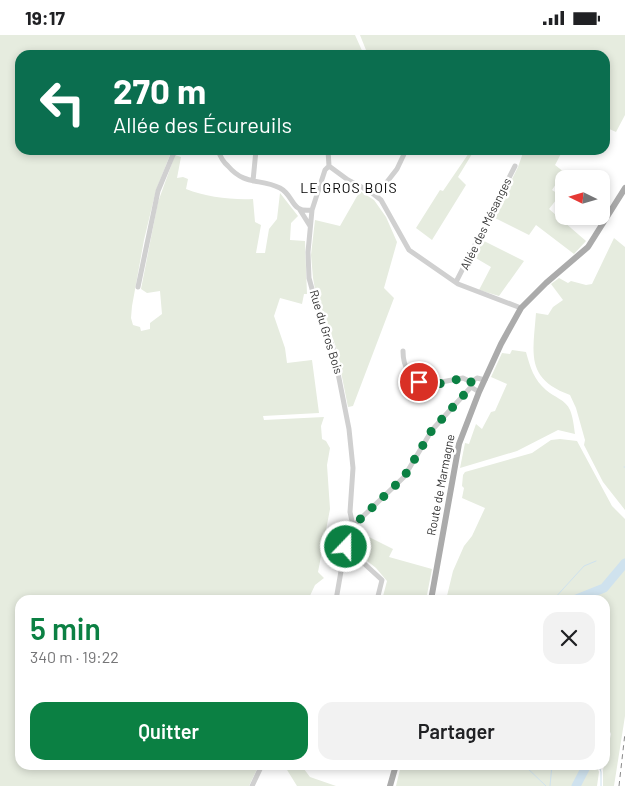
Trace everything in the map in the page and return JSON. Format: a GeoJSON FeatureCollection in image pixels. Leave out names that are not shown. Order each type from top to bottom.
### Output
{"type":"FeatureCollection","features":[{"type":"Feature","properties":{"kind":"main road","name":"Route de Marmagne"},"geometry":{"type":"LineString","coordinates":[[432,595],[456,457],[463,431],[500,344],[521,308],[546,283],[588,247],[625,188]]}},
{"type":"Feature","properties":{"kind":"main road"},"geometry":{"type":"LineString","coordinates":[[390,786],[395,770]]}},
{"type":"Feature","properties":{"kind":"street"},"geometry":{"type":"LineString","coordinates":[[138,287],[146,241],[158,191],[173,155]]}},
{"type":"Feature","properties":{"kind":"street"},"geometry":{"type":"LineString","coordinates":[[220,155],[235,175],[279,187],[299,209],[310,227]]}},
{"type":"Feature","properties":{"kind":"street"},"geometry":{"type":"LineString","coordinates":[[253,181],[256,155]]}},
{"type":"Feature","properties":{"kind":"street"},"geometry":{"type":"LineString","coordinates":[[328,155],[329,167],[381,200],[409,250],[456,283],[521,308]]}},
{"type":"Feature","properties":{"kind":"street"},"geometry":{"type":"LineString","coordinates":[[376,196],[397,169],[404,155]]}},
{"type":"Feature","properties":{"kind":"street","name":"Allée des Mésanges"},"geometry":{"type":"LineString","coordinates":[[456,283],[515,166]]}},
{"type":"Feature","properties":{"kind":"street","name":"Rue du Gros Bois"},"geometry":{"type":"LineString","coordinates":[[329,167],[325,170],[312,210],[308,252],[309,278],[317,307],[333,348],[349,429],[353,468],[350,512],[353,526]]}},
{"type":"Feature","properties":{"kind":"street"},"geometry":{"type":"LineString","coordinates":[[299,209],[303,211],[312,210]]}},
{"type":"Feature","properties":{"kind":"street"},"geometry":{"type":"LineString","coordinates":[[403,351],[406,369],[410,375],[425,385],[463,378],[479,392]]}},
{"type":"Feature","properties":{"kind":"street"},"geometry":{"type":"LineString","coordinates":[[337,595],[346,547],[353,526],[404,477],[432,430],[471,384],[477,378],[484,380]]}},
{"type":"Feature","properties":{"kind":"street"},"geometry":{"type":"LineString","coordinates":[[346,547],[382,580],[378,595]]}},
{"type":"Feature","properties":{"kind":"street"},"geometry":{"type":"LineString","coordinates":[[252,786],[260,770]]}},
{"type":"Feature","properties":{"kind":"shaded area"},"geometry":{"type":"Polygon","coordinates":[[[0,35],[355,35],[362,50],[15,50],[15,155],[170,155],[156,190],[144,240],[132,306],[131,318],[133,325],[140,327],[141,331],[150,329],[150,323],[162,314],[160,291],[147,293],[141,289],[158,202],[175,155],[181,157],[177,178],[183,177],[188,179],[186,189],[219,197],[253,199],[255,222],[261,225],[256,253],[265,253],[269,229],[277,219],[280,193],[298,216],[291,223],[290,240],[305,241],[307,294],[304,294],[302,304],[280,298],[274,316],[285,348],[287,363],[312,360],[319,413],[263,416],[264,420],[324,417],[321,426],[322,439],[326,441],[330,448],[327,465],[330,509],[318,572],[324,578],[315,585],[310,595],[15,595],[15,770],[257,770],[249,786],[0,786],[0,35]]]}},
{"type":"Feature","properties":{"kind":"shaded area"},"geometry":{"type":"Polygon","coordinates":[[[360,35],[625,35],[625,115],[616,132],[610,129],[610,50],[366,50],[360,35]]]}},
{"type":"Feature","properties":{"kind":"shaded area"},"geometry":{"type":"Polygon","coordinates":[[[468,155],[471,155],[458,177],[466,185],[432,240],[416,228],[440,190],[443,191],[468,155]]]}},
{"type":"Feature","properties":{"kind":"shaded area"},"geometry":{"type":"Polygon","coordinates":[[[522,155],[560,155],[555,165],[561,170],[555,170],[555,186],[552,190],[555,192],[555,201],[549,209],[555,214],[555,225],[568,225],[586,241],[574,254],[536,225],[529,235],[493,217],[522,155]]]}},
{"type":"Feature","properties":{"kind":"shaded area"},"geometry":{"type":"Polygon","coordinates":[[[360,191],[374,200],[386,217],[397,242],[384,288],[394,298],[353,406],[348,407],[336,347],[316,295],[311,255],[315,220],[340,226],[360,191]]]}},
{"type":"Feature","properties":{"kind":"shaded area"},"geometry":{"type":"Polygon","coordinates":[[[614,238],[625,247],[625,510],[603,482],[584,445],[585,440],[576,408],[570,395],[555,389],[545,381],[535,363],[534,352],[536,313],[548,315],[553,307],[563,300],[551,284],[559,278],[568,283],[571,281],[586,285],[592,284],[614,238]]]}},
{"type":"Feature","properties":{"kind":"shaded area"},"geometry":{"type":"Polygon","coordinates":[[[482,240],[524,261],[499,296],[479,290],[491,267],[474,257],[482,240]]]}},
{"type":"Feature","properties":{"kind":"shaded area"},"geometry":{"type":"Polygon","coordinates":[[[512,350],[526,352],[538,382],[568,407],[572,416],[575,434],[558,430],[517,451],[460,468],[465,443],[469,444],[476,424],[482,429],[491,412],[495,411],[507,384],[491,377],[502,353],[510,354],[512,350]]]}},
{"type":"Feature","properties":{"kind":"shaded area"},"geometry":{"type":"Polygon","coordinates":[[[551,440],[577,441],[612,506],[625,519],[625,716],[614,786],[603,786],[603,770],[610,770],[610,595],[447,595],[453,571],[464,546],[472,536],[485,508],[462,498],[464,488],[462,486],[463,475],[465,472],[532,453],[551,440]]]}},
{"type":"Feature","properties":{"kind":"shaded area"},"geometry":{"type":"Polygon","coordinates":[[[359,532],[393,549],[389,557],[432,569],[427,595],[383,595],[387,581],[376,568],[356,552],[354,545],[359,532]]]}},
{"type":"Feature","properties":{"kind":"shaded area"},"geometry":{"type":"Polygon","coordinates":[[[287,770],[305,770],[310,777],[336,786],[297,786],[287,770]]]}},
{"type":"Feature","properties":{"kind":"shaded area"},"geometry":{"type":"Polygon","coordinates":[[[400,770],[598,770],[599,772],[597,786],[396,786],[400,770]]]}},
{"type":"Feature","properties":{"kind":"waterway"},"geometry":{"type":"LineString","coordinates":[[558,595],[584,566],[596,561]]}},
{"type":"Feature","properties":{"kind":"waterway"},"geometry":{"type":"LineString","coordinates":[[586,595],[604,588],[625,563]]}},
{"type":"Feature","properties":{"kind":"waterway"},"geometry":{"type":"LineString","coordinates":[[529,770],[546,786]]}},
{"type":"Feature","properties":{"kind":"waterway"},"geometry":{"type":"LineString","coordinates":[[550,786],[552,770]]}},
{"type":"Feature","properties":{"kind":"waterway"},"geometry":{"type":"LineString","coordinates":[[576,786],[584,770]]}},
{"type":"Feature","properties":{"kind":"waterway"},"geometry":{"type":"LineString","coordinates":[[600,770],[601,786]]}},
{"type":"Feature","properties":{"kind":"railway"},"geometry":{"type":"LineString","coordinates":[[619,786],[625,733]]}},
{"type":"Feature","properties":{"kind":"district","name":"LE GROS BOIS"},"geometry":{"type":"Point","coordinates":[349,188]}},
{"type":"Feature","properties":{"kind":"route"},"geometry":{"type":"LineString","coordinates":[[346,547],[353,526],[404,477],[432,430],[471,387],[471,382],[463,378],[432,385],[425,385],[419,382]]}}]}
